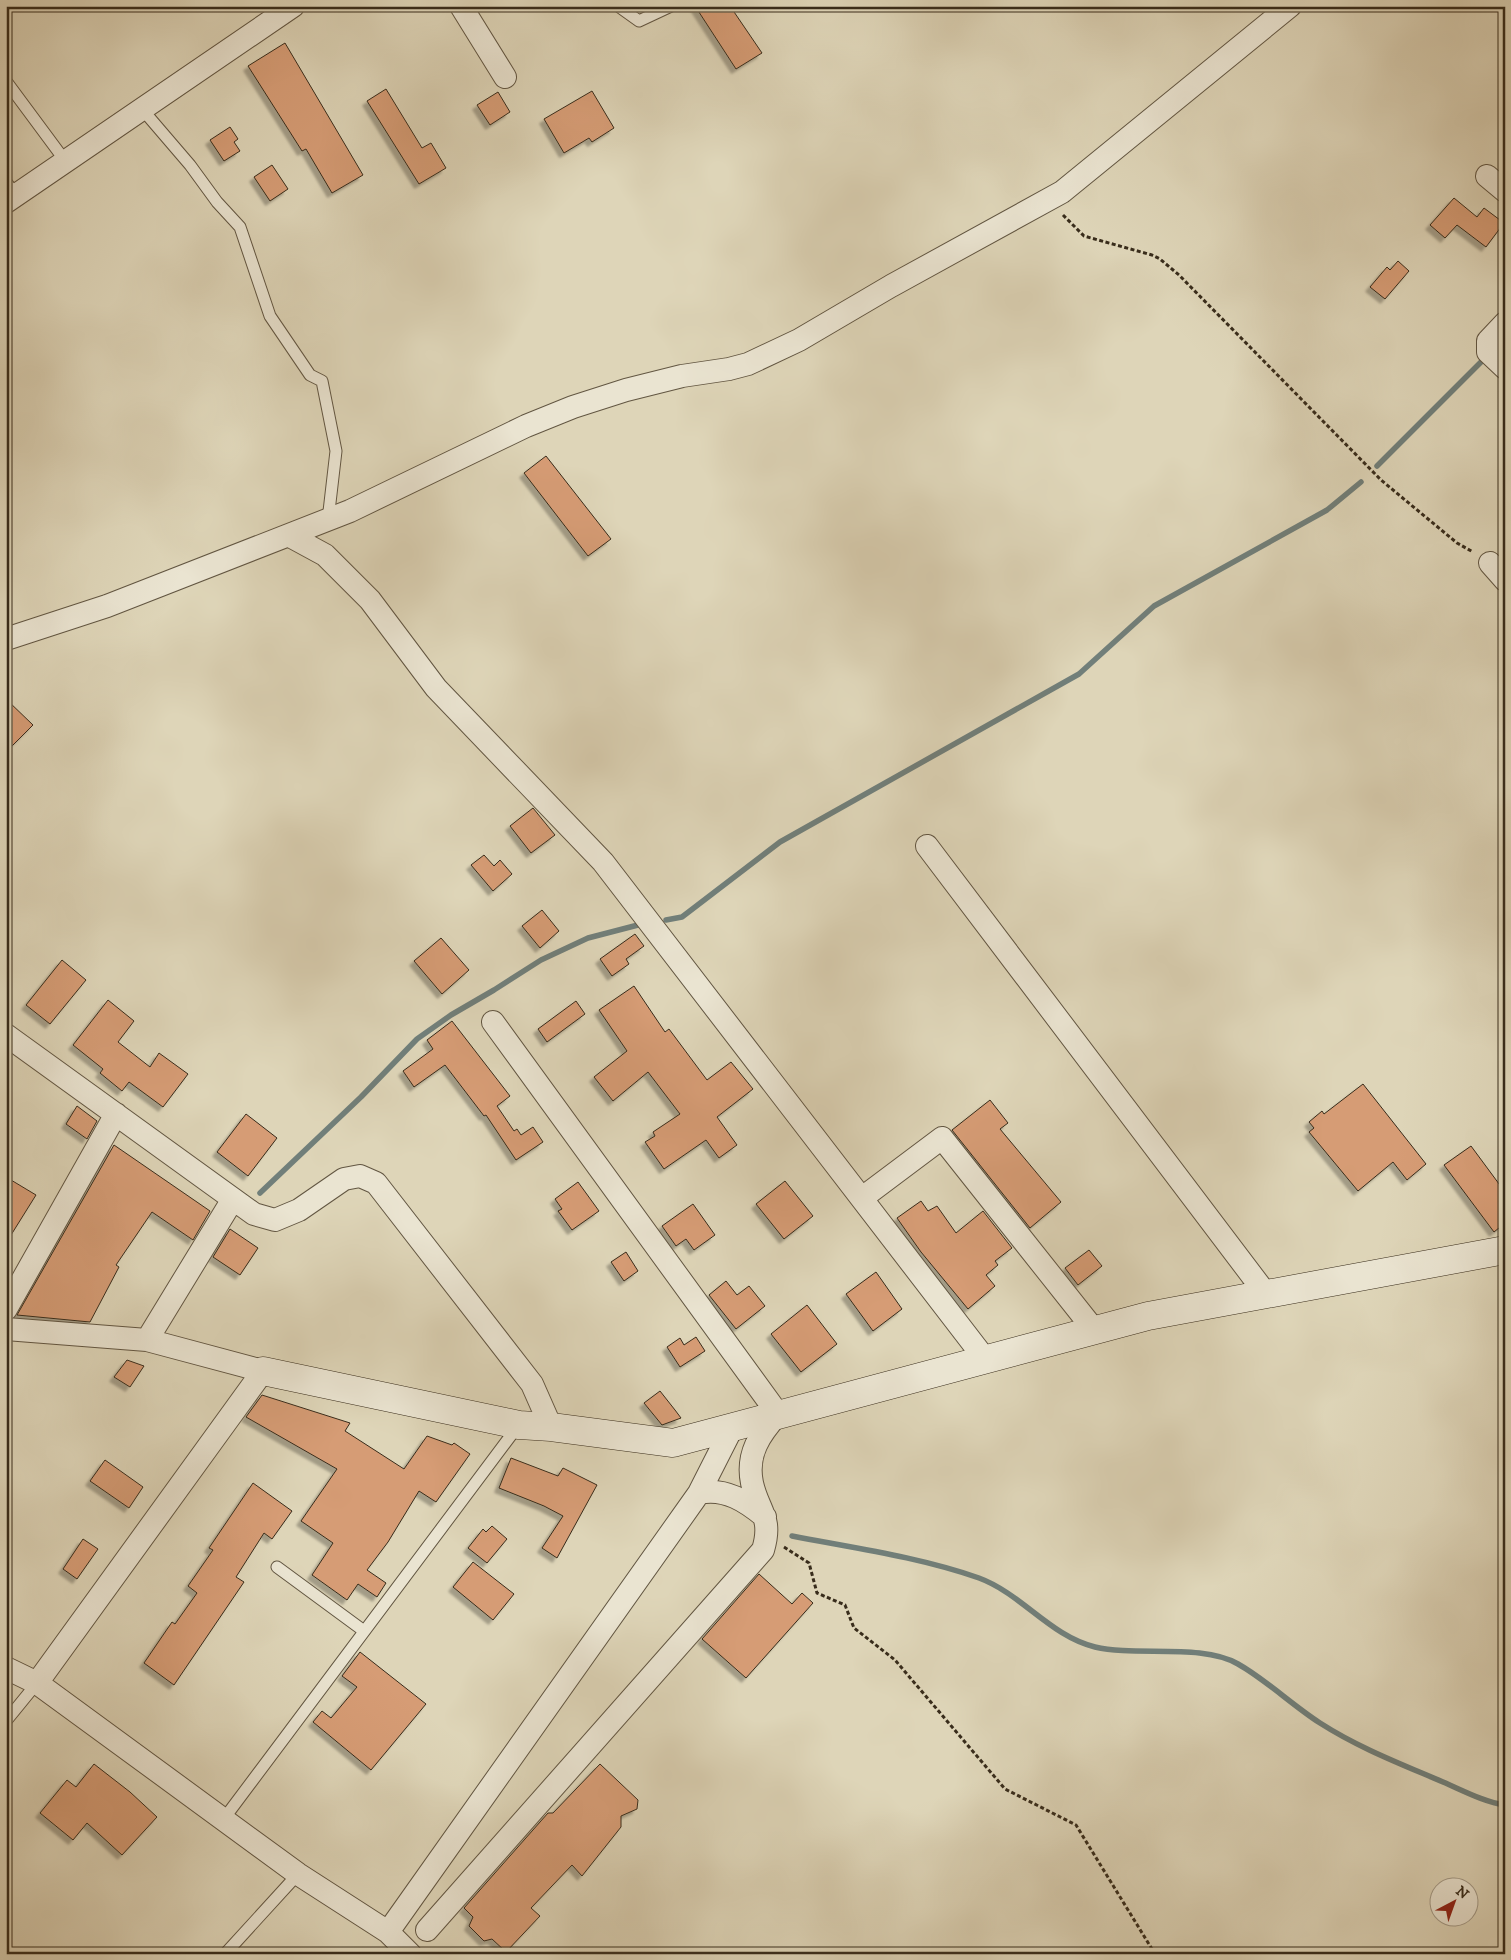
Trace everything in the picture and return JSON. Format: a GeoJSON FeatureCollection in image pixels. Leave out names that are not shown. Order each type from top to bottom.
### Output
{"type":"FeatureCollection","features":[{"type":"Feature","properties":{"kind":"street"},"geometry":{"type":"LineString","coordinates":[[10,193],[66,162],[293,6]]}},
{"type":"Feature","properties":{"kind":"street"},"geometry":{"type":"LineString","coordinates":[[461,6],[505,76]]}},
{"type":"Feature","properties":{"kind":"street"},"geometry":{"type":"LineString","coordinates":[[6,639],[108,606],[290,536],[328,520],[526,426],[573,407],[626,390],[682,376],[729,369],[748,364],[799,340],[891,286],[1050,199],[1093,168],[1203,75],[1290,6]]}},
{"type":"Feature","properties":{"kind":"street"},"geometry":{"type":"LineString","coordinates":[[1487,176],[1505,191]]}},
{"type":"Feature","properties":{"kind":"street"},"geometry":{"type":"LineString","coordinates":[[1505,323],[1488,341],[1488,352],[1505,368]]}},
{"type":"Feature","properties":{"kind":"street"},"geometry":{"type":"LineString","coordinates":[[290,536],[325,555],[370,600],[436,688],[603,862],[986,1359]]}},
{"type":"Feature","properties":{"kind":"street"},"geometry":{"type":"LineString","coordinates":[[1490,563],[1505,580]]}},
{"type":"Feature","properties":{"kind":"street"},"geometry":{"type":"LineString","coordinates":[[927,846],[1266,1294]]}},
{"type":"Feature","properties":{"kind":"street"},"geometry":{"type":"LineString","coordinates":[[493,1022],[778,1414]]}},
{"type":"Feature","properties":{"kind":"street"},"geometry":{"type":"LineString","coordinates":[[6,1035],[254,1214],[275,1220],[299,1210],[344,1179],[360,1176],[376,1183],[532,1384],[551,1427]]}},
{"type":"Feature","properties":{"kind":"street"},"geometry":{"type":"LineString","coordinates":[[6,1308],[116,1114]]}},
{"type":"Feature","properties":{"kind":"street"},"geometry":{"type":"LineString","coordinates":[[862,1198],[942,1138],[1095,1330]]}},
{"type":"Feature","properties":{"kind":"street"},"geometry":{"type":"LineString","coordinates":[[147,1340],[233,1199]]}},
{"type":"Feature","properties":{"kind":"street"},"geometry":{"type":"LineString","coordinates":[[6,1329],[147,1340],[263,1371],[519,1425],[551,1427],[673,1443],[1148,1316],[1505,1250]]}},
{"type":"Feature","properties":{"kind":"street"},"geometry":{"type":"LineString","coordinates":[[37,1683],[263,1371]]}},
{"type":"Feature","properties":{"kind":"street"},"geometry":{"type":"LineString","coordinates":[[427,1930],[763,1550],[766,1526],[752,1483],[751,1460],[754,1446],[761,1433],[778,1414]]}},
{"type":"Feature","properties":{"kind":"street"},"geometry":{"type":"LineString","coordinates":[[388,1932],[699,1493],[733,1426]]}},
{"type":"Feature","properties":{"kind":"street"},"geometry":{"type":"LineString","coordinates":[[699,1493],[708,1491],[725,1493],[739,1498],[766,1526]]}},
{"type":"Feature","properties":{"kind":"street"},"geometry":{"type":"LineString","coordinates":[[6,1668],[37,1683],[298,1874],[388,1932],[410,1954]]}},
{"type":"Feature","properties":{"kind":"lane"},"geometry":{"type":"LineString","coordinates":[[618,6],[639,21],[671,6]]}},
{"type":"Feature","properties":{"kind":"lane"},"geometry":{"type":"LineString","coordinates":[[6,82],[66,162]]}},
{"type":"Feature","properties":{"kind":"lane"},"geometry":{"type":"LineString","coordinates":[[142,109],[190,165],[217,202],[240,227],[270,316],[310,375],[322,381],[336,451],[328,520]]}},
{"type":"Feature","properties":{"kind":"lane"},"geometry":{"type":"LineString","coordinates":[[223,1820],[519,1425]]}},
{"type":"Feature","properties":{"kind":"lane"},"geometry":{"type":"LineString","coordinates":[[278,1567],[364,1631]]}},
{"type":"Feature","properties":{"kind":"lane"},"geometry":{"type":"LineString","coordinates":[[6,1721],[37,1683]]}},
{"type":"Feature","properties":{"kind":"lane"},"geometry":{"type":"LineString","coordinates":[[225,1954],[298,1874]]}},
{"type":"Feature","properties":{"kind":"path"},"geometry":{"type":"LineString","coordinates":[[1050,199],[1084,236],[1160,259],[1381,480],[1457,543],[1490,563]]}},
{"type":"Feature","properties":{"kind":"path"},"geometry":{"type":"LineString","coordinates":[[766,1526],[809,1563],[817,1593],[845,1605],[854,1628],[895,1660],[1005,1789],[1076,1825],[1155,1954]]}},
{"type":"Feature","properties":{"kind":"building"},"geometry":{"type":"Polygon","coordinates":[[[695,6],[730,6],[762,53],[736,69],[695,6]]]}},
{"type":"Feature","properties":{"kind":"building"},"geometry":{"type":"Polygon","coordinates":[[[285,43],[363,175],[332,193],[306,149],[302,151],[248,66],[285,43]]]}},
{"type":"Feature","properties":{"kind":"building"},"geometry":{"type":"Polygon","coordinates":[[[386,89],[422,148],[431,143],[446,168],[419,184],[367,101],[386,89]]]}},
{"type":"Feature","properties":{"kind":"building"},"geometry":{"type":"Polygon","coordinates":[[[592,91],[614,128],[592,142],[589,138],[564,153],[544,119],[592,91]]]}},
{"type":"Feature","properties":{"kind":"building"},"geometry":{"type":"Polygon","coordinates":[[[498,92],[510,112],[490,125],[477,105],[498,92]]]}},
{"type":"Feature","properties":{"kind":"building"},"geometry":{"type":"Polygon","coordinates":[[[230,127],[238,139],[234,142],[240,151],[224,161],[210,140],[230,127]]]}},
{"type":"Feature","properties":{"kind":"building"},"geometry":{"type":"Polygon","coordinates":[[[272,165],[288,189],[270,201],[254,177],[272,165]]]}},
{"type":"Feature","properties":{"kind":"building"},"geometry":{"type":"Polygon","coordinates":[[[1454,198],[1477,217],[1484,208],[1504,223],[1486,247],[1457,225],[1445,238],[1430,225],[1454,198]]]}},
{"type":"Feature","properties":{"kind":"building"},"geometry":{"type":"Polygon","coordinates":[[[1398,261],[1409,271],[1385,299],[1370,287],[1387,267],[1390,270],[1398,261]]]}},
{"type":"Feature","properties":{"kind":"building"},"geometry":{"type":"Polygon","coordinates":[[[546,456],[611,539],[588,556],[524,473],[546,456]]]}},
{"type":"Feature","properties":{"kind":"building"},"geometry":{"type":"Polygon","coordinates":[[[6,699],[33,725],[6,752],[6,699]]]}},
{"type":"Feature","properties":{"kind":"building"},"geometry":{"type":"Polygon","coordinates":[[[533,808],[555,835],[531,853],[510,826],[533,808]]]}},
{"type":"Feature","properties":{"kind":"building"},"geometry":{"type":"Polygon","coordinates":[[[484,855],[494,866],[500,860],[512,874],[493,891],[471,865],[484,855]]]}},
{"type":"Feature","properties":{"kind":"building"},"geometry":{"type":"Polygon","coordinates":[[[542,910],[559,931],[540,948],[522,926],[542,910]]]}},
{"type":"Feature","properties":{"kind":"building"},"geometry":{"type":"Polygon","coordinates":[[[635,934],[644,946],[626,959],[629,964],[612,976],[600,959],[635,934]]]}},
{"type":"Feature","properties":{"kind":"building"},"geometry":{"type":"Polygon","coordinates":[[[441,938],[469,970],[442,994],[414,961],[441,938]]]}},
{"type":"Feature","properties":{"kind":"building"},"geometry":{"type":"Polygon","coordinates":[[[62,960],[86,980],[50,1024],[26,1005],[62,960]]]}},
{"type":"Feature","properties":{"kind":"building"},"geometry":{"type":"Polygon","coordinates":[[[634,986],[665,1032],[669,1029],[707,1080],[731,1062],[753,1089],[717,1117],[737,1145],[719,1158],[706,1140],[664,1169],[645,1142],[655,1136],[653,1132],[680,1114],[648,1072],[613,1101],[594,1077],[627,1051],[599,1010],[634,986]]]}},
{"type":"Feature","properties":{"kind":"building"},"geometry":{"type":"Polygon","coordinates":[[[108,1000],[134,1021],[118,1042],[150,1067],[159,1053],[188,1074],[163,1107],[129,1082],[122,1091],[100,1073],[103,1069],[73,1045],[108,1000]]]}},
{"type":"Feature","properties":{"kind":"building"},"geometry":{"type":"Polygon","coordinates":[[[576,1001],[585,1014],[547,1042],[538,1029],[576,1001]]]}},
{"type":"Feature","properties":{"kind":"building"},"geometry":{"type":"Polygon","coordinates":[[[452,1021],[510,1096],[497,1106],[514,1131],[517,1129],[521,1135],[533,1127],[543,1142],[516,1160],[486,1115],[484,1116],[445,1065],[414,1087],[403,1071],[433,1049],[427,1040],[452,1021]]]}},
{"type":"Feature","properties":{"kind":"building"},"geometry":{"type":"Polygon","coordinates":[[[1363,1084],[1426,1164],[1407,1180],[1393,1162],[1358,1191],[1309,1132],[1314,1128],[1309,1122],[1322,1111],[1324,1114],[1363,1084]]]}},
{"type":"Feature","properties":{"kind":"building"},"geometry":{"type":"Polygon","coordinates":[[[990,1100],[1008,1123],[1000,1129],[1061,1202],[1030,1228],[952,1130],[990,1100]]]}},
{"type":"Feature","properties":{"kind":"building"},"geometry":{"type":"Polygon","coordinates":[[[77,1106],[97,1121],[87,1139],[66,1124],[77,1106]]]}},
{"type":"Feature","properties":{"kind":"building"},"geometry":{"type":"Polygon","coordinates":[[[246,1114],[277,1138],[248,1176],[217,1152],[246,1114]]]}},
{"type":"Feature","properties":{"kind":"building"},"geometry":{"type":"Polygon","coordinates":[[[114,1145],[210,1211],[193,1240],[152,1212],[116,1265],[119,1267],[90,1322],[17,1315],[114,1145]]]}},
{"type":"Feature","properties":{"kind":"building"},"geometry":{"type":"Polygon","coordinates":[[[1471,1146],[1505,1192],[1505,1223],[1494,1232],[1444,1165],[1471,1146]]]}},
{"type":"Feature","properties":{"kind":"building"},"geometry":{"type":"Polygon","coordinates":[[[6,1177],[36,1195],[6,1243],[6,1177]]]}},
{"type":"Feature","properties":{"kind":"building"},"geometry":{"type":"Polygon","coordinates":[[[785,1181],[813,1216],[784,1239],[756,1204],[785,1181]]]}},
{"type":"Feature","properties":{"kind":"building"},"geometry":{"type":"Polygon","coordinates":[[[578,1182],[599,1211],[572,1230],[558,1211],[562,1209],[555,1199],[578,1182]]]}},
{"type":"Feature","properties":{"kind":"building"},"geometry":{"type":"Polygon","coordinates":[[[921,1201],[928,1211],[937,1206],[956,1233],[983,1211],[1012,1248],[995,1261],[998,1265],[986,1275],[995,1286],[968,1309],[921,1252],[897,1218],[921,1201]]]}},
{"type":"Feature","properties":{"kind":"building"},"geometry":{"type":"Polygon","coordinates":[[[693,1204],[715,1235],[694,1250],[686,1239],[676,1246],[662,1226],[693,1204]]]}},
{"type":"Feature","properties":{"kind":"building"},"geometry":{"type":"Polygon","coordinates":[[[230,1229],[258,1248],[240,1275],[213,1257],[230,1229]]]}},
{"type":"Feature","properties":{"kind":"building"},"geometry":{"type":"Polygon","coordinates":[[[1089,1250],[1102,1266],[1078,1285],[1065,1268],[1089,1250]]]}},
{"type":"Feature","properties":{"kind":"building"},"geometry":{"type":"Polygon","coordinates":[[[626,1252],[638,1271],[624,1281],[611,1262],[626,1252]]]}},
{"type":"Feature","properties":{"kind":"building"},"geometry":{"type":"Polygon","coordinates":[[[876,1272],[902,1309],[873,1331],[846,1294],[876,1272]]]}},
{"type":"Feature","properties":{"kind":"building"},"geometry":{"type":"Polygon","coordinates":[[[726,1281],[737,1295],[749,1286],[765,1306],[736,1329],[709,1295],[726,1281]]]}},
{"type":"Feature","properties":{"kind":"building"},"geometry":{"type":"Polygon","coordinates":[[[807,1305],[837,1344],[801,1372],[771,1334],[807,1305]]]}},
{"type":"Feature","properties":{"kind":"building"},"geometry":{"type":"Polygon","coordinates":[[[696,1337],[705,1351],[680,1367],[667,1347],[680,1338],[684,1345],[696,1337]]]}},
{"type":"Feature","properties":{"kind":"building"},"geometry":{"type":"Polygon","coordinates":[[[127,1360],[144,1366],[130,1387],[114,1377],[127,1360]]]}},
{"type":"Feature","properties":{"kind":"building"},"geometry":{"type":"Polygon","coordinates":[[[660,1391],[681,1418],[662,1425],[644,1403],[660,1391]]]}},
{"type":"Feature","properties":{"kind":"building"},"geometry":{"type":"Polygon","coordinates":[[[262,1395],[350,1423],[345,1431],[404,1469],[427,1436],[452,1445],[454,1443],[470,1454],[436,1502],[419,1491],[388,1542],[367,1570],[386,1583],[377,1597],[358,1584],[347,1600],[312,1575],[333,1543],[301,1521],[337,1469],[246,1417],[262,1395]]]}},
{"type":"Feature","properties":{"kind":"building"},"geometry":{"type":"Polygon","coordinates":[[[511,1458],[558,1476],[563,1468],[597,1485],[557,1558],[542,1548],[563,1516],[544,1506],[499,1488],[511,1458]]]}},
{"type":"Feature","properties":{"kind":"building"},"geometry":{"type":"Polygon","coordinates":[[[105,1460],[143,1487],[129,1508],[90,1481],[105,1460]]]}},
{"type":"Feature","properties":{"kind":"building"},"geometry":{"type":"Polygon","coordinates":[[[253,1483],[292,1511],[272,1539],[264,1533],[236,1577],[244,1582],[174,1685],[144,1663],[172,1622],[175,1624],[197,1593],[188,1586],[213,1550],[209,1548],[253,1483]]]}},
{"type":"Feature","properties":{"kind":"building"},"geometry":{"type":"Polygon","coordinates":[[[492,1526],[507,1539],[487,1563],[468,1548],[483,1529],[486,1532],[492,1526]]]}},
{"type":"Feature","properties":{"kind":"building"},"geometry":{"type":"Polygon","coordinates":[[[83,1539],[98,1549],[77,1579],[63,1569],[83,1539]]]}},
{"type":"Feature","properties":{"kind":"building"},"geometry":{"type":"Polygon","coordinates":[[[473,1562],[514,1594],[493,1620],[453,1587],[473,1562]]]}},
{"type":"Feature","properties":{"kind":"building"},"geometry":{"type":"Polygon","coordinates":[[[759,1574],[792,1604],[802,1593],[813,1603],[746,1678],[702,1639],[759,1574]]]}},
{"type":"Feature","properties":{"kind":"building"},"geometry":{"type":"Polygon","coordinates":[[[360,1652],[426,1704],[371,1770],[313,1722],[322,1711],[331,1718],[357,1687],[342,1676],[360,1652]]]}},
{"type":"Feature","properties":{"kind":"building"},"geometry":{"type":"Polygon","coordinates":[[[94,1764],[130,1792],[157,1817],[122,1855],[87,1823],[73,1840],[40,1813],[67,1780],[76,1787],[94,1764]]]}},
{"type":"Feature","properties":{"kind":"building"},"geometry":{"type":"Polygon","coordinates":[[[600,1764],[638,1800],[637,1809],[621,1816],[621,1827],[582,1876],[572,1865],[531,1908],[540,1916],[506,1952],[492,1939],[484,1941],[469,1926],[473,1917],[464,1908],[548,1813],[553,1813],[600,1764]]]}},
{"type":"Feature","properties":{"kind":"waterway"},"geometry":{"type":"LineString","coordinates":[[1377,466],[1483,360]]}},
{"type":"Feature","properties":{"kind":"waterway"},"geometry":{"type":"LineString","coordinates":[[666,920],[682,917],[780,842],[1079,674],[1154,606],[1327,510],[1361,482]]}},
{"type":"Feature","properties":{"kind":"waterway"},"geometry":{"type":"LineString","coordinates":[[260,1193],[361,1097],[417,1039],[451,1015],[541,960],[588,938],[638,925]]}},
{"type":"Feature","properties":{"kind":"waterway"},"geometry":{"type":"LineString","coordinates":[[792,1536],[933,1564],[979,1578],[1009,1594],[1064,1634],[1079,1642],[1095,1647],[1111,1650],[1188,1652],[1223,1658],[1248,1670],[1310,1716],[1350,1740],[1473,1795],[1505,1805]]}}]}
